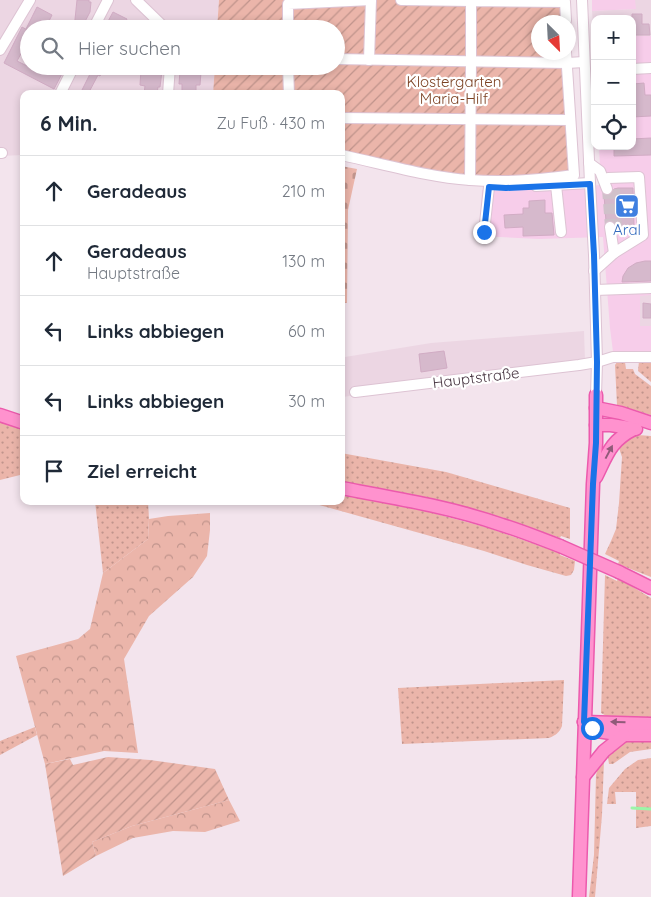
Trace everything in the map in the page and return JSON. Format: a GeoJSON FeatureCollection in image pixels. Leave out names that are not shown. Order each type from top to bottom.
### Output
{"type":"FeatureCollection","features":[{"type":"Feature","properties":{"kind":"main road"},"geometry":{"type":"LineString","coordinates":[[579,897],[596,395]]}},
{"type":"Feature","properties":{"kind":"main road"},"geometry":{"type":"LineString","coordinates":[[596,408],[621,413],[651,423]]}},
{"type":"Feature","properties":{"kind":"main road"},"geometry":{"type":"LineString","coordinates":[[0,415],[20,422]]}},
{"type":"Feature","properties":{"kind":"main road"},"geometry":{"type":"LineString","coordinates":[[596,425],[651,429]]}},
{"type":"Feature","properties":{"kind":"main road"},"geometry":{"type":"LineString","coordinates":[[593,484],[614,444],[624,434],[634,429]]}},
{"type":"Feature","properties":{"kind":"main road"},"geometry":{"type":"LineString","coordinates":[[345,489],[457,512],[501,524],[560,546],[651,588]]}},
{"type":"Feature","properties":{"kind":"main road"},"geometry":{"type":"LineString","coordinates":[[584,722],[651,724]]}},
{"type":"Feature","properties":{"kind":"main road"},"geometry":{"type":"LineString","coordinates":[[584,722],[597,731],[624,735],[651,735]]}},
{"type":"Feature","properties":{"kind":"main road"},"geometry":{"type":"LineString","coordinates":[[583,777],[604,751],[624,735]]}},
{"type":"Feature","properties":{"kind":"street"},"geometry":{"type":"LineString","coordinates":[[0,50],[30,0]]}},
{"type":"Feature","properties":{"kind":"street"},"geometry":{"type":"LineString","coordinates":[[98,20],[108,0]]}},
{"type":"Feature","properties":{"kind":"street"},"geometry":{"type":"LineString","coordinates":[[136,0],[157,20]]}},
{"type":"Feature","properties":{"kind":"street"},"geometry":{"type":"LineString","coordinates":[[288,20],[288,4],[371,0],[369,60]]}},
{"type":"Feature","properties":{"kind":"street"},"geometry":{"type":"LineString","coordinates":[[401,0],[565,2],[566,15]]}},
{"type":"Feature","properties":{"kind":"street"},"geometry":{"type":"LineString","coordinates":[[582,0],[588,67],[589,163],[597,362],[596,395]]}},
{"type":"Feature","properties":{"kind":"street"},"geometry":{"type":"LineString","coordinates":[[470,1],[471,184]]}},
{"type":"Feature","properties":{"kind":"street"},"geometry":{"type":"LineString","coordinates":[[345,59],[471,61],[531,59]]}},
{"type":"Feature","properties":{"kind":"street"},"geometry":{"type":"LineString","coordinates":[[471,184],[531,181],[574,175],[566,60]]}},
{"type":"Feature","properties":{"kind":"street"},"geometry":{"type":"LineString","coordinates":[[571,60],[588,67]]}},
{"type":"Feature","properties":{"kind":"street"},"geometry":{"type":"LineString","coordinates":[[636,69],[651,68]]}},
{"type":"Feature","properties":{"kind":"street"},"geometry":{"type":"LineString","coordinates":[[62,90],[70,75]]}},
{"type":"Feature","properties":{"kind":"street"},"geometry":{"type":"LineString","coordinates":[[168,90],[169,75]]}},
{"type":"Feature","properties":{"kind":"street"},"geometry":{"type":"LineString","coordinates":[[288,75],[288,90]]}},
{"type":"Feature","properties":{"kind":"street"},"geometry":{"type":"LineString","coordinates":[[345,118],[570,120]]}},
{"type":"Feature","properties":{"kind":"street"},"geometry":{"type":"LineString","coordinates":[[345,156],[489,187],[506,188],[590,184]]}},
{"type":"Feature","properties":{"kind":"street"},"geometry":{"type":"LineString","coordinates":[[589,163],[604,175],[611,189]]}},
{"type":"Feature","properties":{"kind":"street"},"geometry":{"type":"LineString","coordinates":[[594,271],[614,253],[643,235],[639,177],[604,175]]}},
{"type":"Feature","properties":{"kind":"street"},"geometry":{"type":"LineString","coordinates":[[556,185],[561,232]]}},
{"type":"Feature","properties":{"kind":"street"},"geometry":{"type":"LineString","coordinates":[[484,232],[489,187]]}},
{"type":"Feature","properties":{"kind":"street"},"geometry":{"type":"LineString","coordinates":[[614,227],[614,253]]}},
{"type":"Feature","properties":{"kind":"street"},"geometry":{"type":"LineString","coordinates":[[595,290],[651,288]]}},
{"type":"Feature","properties":{"kind":"street","name":"Hauptstraße"},"geometry":{"type":"LineString","coordinates":[[355,392],[597,362],[613,357],[651,357]]}},
{"type":"Feature","properties":{"kind":"shaded area"},"geometry":{"type":"Polygon","coordinates":[[[0,0],[219,0],[218,20],[20,20],[20,75],[214,75],[213,90],[20,90],[20,155],[0,156],[0,0]]]}},
{"type":"Feature","properties":{"kind":"shaded area"},"geometry":{"type":"Polygon","coordinates":[[[592,0],[635,0],[636,9],[592,11],[592,0]]]}},
{"type":"Feature","properties":{"kind":"shaded area"},"geometry":{"type":"Polygon","coordinates":[[[635,0],[651,0],[651,36],[636,36],[636,15],[592,15],[592,11],[635,9],[635,0]]]}},
{"type":"Feature","properties":{"kind":"shaded area"},"geometry":{"type":"Polygon","coordinates":[[[636,36],[651,36],[651,295],[640,296],[640,326],[651,326],[651,354],[613,352],[603,237],[539,239],[480,236],[482,190],[503,191],[601,185],[599,150],[636,150],[636,36]]]}},
{"type":"Feature","properties":{"kind":"shaded area"},"geometry":{"type":"Polygon","coordinates":[[[640,295],[651,295],[651,326],[640,326],[640,295]]]}},
{"type":"Feature","properties":{"kind":"shaded area"},"geometry":{"type":"Polygon","coordinates":[[[584,331],[585,361],[345,397],[345,357],[431,343],[584,331]]]}},
{"type":"Feature","properties":{"kind":"green space","name":"Klostergarten Maria-Hilf"},"geometry":{"type":"Polygon","coordinates":[[[219,0],[570,0],[571,15],[531,15],[531,60],[570,60],[578,179],[499,184],[345,160],[345,90],[213,90],[214,75],[345,75],[345,20],[218,20],[219,0]]]}},
{"type":"Feature","properties":{"kind":"green space"},"geometry":{"type":"Polygon","coordinates":[[[345,167],[357,169],[348,210],[347,303],[345,303],[345,167]]]}},
{"type":"Feature","properties":{"kind":"green space"},"geometry":{"type":"Polygon","coordinates":[[[639,361],[651,361],[651,382],[638,371],[639,361]]]}},
{"type":"Feature","properties":{"kind":"green space"},"geometry":{"type":"Polygon","coordinates":[[[617,362],[625,362],[626,369],[633,369],[635,374],[651,386],[651,415],[617,405],[615,365],[617,362]]]}},
{"type":"Feature","properties":{"kind":"green space"},"geometry":{"type":"Polygon","coordinates":[[[0,422],[20,429],[20,475],[0,480],[0,422]]]}},
{"type":"Feature","properties":{"kind":"green space"},"geometry":{"type":"Polygon","coordinates":[[[638,435],[651,436],[651,577],[618,564],[619,561],[605,554],[616,529],[622,457],[618,445],[630,437],[638,435]]]}},
{"type":"Feature","properties":{"kind":"green space"},"geometry":{"type":"Polygon","coordinates":[[[345,454],[446,472],[570,508],[570,539],[561,536],[560,538],[503,518],[345,482],[345,454]]]}},
{"type":"Feature","properties":{"kind":"green space"},"geometry":{"type":"Polygon","coordinates":[[[345,495],[429,512],[489,528],[560,553],[560,555],[575,561],[574,570],[571,575],[566,576],[319,505],[345,505],[345,495]]]}},
{"type":"Feature","properties":{"kind":"green space"},"geometry":{"type":"Polygon","coordinates":[[[95,505],[148,505],[148,539],[103,573],[95,505]]]}},
{"type":"Feature","properties":{"kind":"green space"},"geometry":{"type":"Polygon","coordinates":[[[210,513],[207,556],[193,577],[149,616],[124,659],[138,753],[104,751],[45,764],[16,656],[78,639],[90,629],[103,573],[148,539],[149,519],[210,513]]]}},
{"type":"Feature","properties":{"kind":"green space"},"geometry":{"type":"Polygon","coordinates":[[[605,575],[617,581],[618,578],[651,598],[651,720],[610,718],[601,713],[605,575]]]}},
{"type":"Feature","properties":{"kind":"green space"},"geometry":{"type":"Polygon","coordinates":[[[564,680],[562,726],[557,734],[549,738],[402,744],[398,688],[564,680]]]}},
{"type":"Feature","properties":{"kind":"green space"},"geometry":{"type":"Polygon","coordinates":[[[35,727],[37,735],[0,755],[0,741],[35,727]]]}},
{"type":"Feature","properties":{"kind":"green space"},"geometry":{"type":"Polygon","coordinates":[[[626,740],[651,740],[651,749],[630,752],[613,764],[609,764],[607,751],[626,740]]]}},
{"type":"Feature","properties":{"kind":"green space"},"geometry":{"type":"Polygon","coordinates":[[[108,757],[150,760],[215,769],[229,800],[132,826],[92,842],[96,856],[63,876],[45,764],[70,759],[73,765],[108,757]]]}},
{"type":"Feature","properties":{"kind":"green space"},"geometry":{"type":"Polygon","coordinates":[[[651,758],[651,826],[636,828],[636,792],[615,792],[616,804],[607,804],[609,788],[625,769],[638,760],[651,758]]]}},
{"type":"Feature","properties":{"kind":"green space"},"geometry":{"type":"Polygon","coordinates":[[[604,760],[602,815],[595,897],[589,897],[594,855],[596,775],[599,764],[604,760]]]}},
{"type":"Feature","properties":{"kind":"green space"},"geometry":{"type":"Polygon","coordinates":[[[229,800],[240,821],[205,832],[173,831],[133,838],[96,856],[92,842],[132,826],[229,800]]]}},
{"type":"Feature","properties":{"kind":"building"},"geometry":{"type":"Polygon","coordinates":[[[77,0],[89,0],[91,2],[90,12],[86,20],[75,20],[77,0]]]}},
{"type":"Feature","properties":{"kind":"building"},"geometry":{"type":"Polygon","coordinates":[[[37,7],[52,15],[50,20],[30,20],[37,7]]]}},
{"type":"Feature","properties":{"kind":"building"},"geometry":{"type":"Polygon","coordinates":[[[113,12],[127,19],[126,20],[109,20],[113,12]]]}},
{"type":"Feature","properties":{"kind":"building"},"geometry":{"type":"Polygon","coordinates":[[[642,14],[642,24],[649,24],[650,35],[636,35],[636,15],[632,15],[642,14]]]}},
{"type":"Feature","properties":{"kind":"building"},"geometry":{"type":"Polygon","coordinates":[[[20,31],[20,56],[17,61],[20,62],[20,71],[4,63],[20,31]]]}},
{"type":"Feature","properties":{"kind":"building"},"geometry":{"type":"Polygon","coordinates":[[[27,75],[61,75],[54,89],[27,75]]]}},
{"type":"Feature","properties":{"kind":"building"},"geometry":{"type":"Polygon","coordinates":[[[90,75],[98,75],[90,90],[82,90],[90,75]]]}},
{"type":"Feature","properties":{"kind":"building"},"geometry":{"type":"Polygon","coordinates":[[[141,75],[162,75],[160,87],[158,87],[158,90],[144,90],[145,86],[140,85],[141,75]]]}},
{"type":"Feature","properties":{"kind":"building"},"geometry":{"type":"Polygon","coordinates":[[[180,75],[201,75],[200,85],[196,85],[196,90],[182,90],[182,84],[179,84],[180,75]]]}},
{"type":"Feature","properties":{"kind":"building"},"geometry":{"type":"Polygon","coordinates":[[[644,83],[645,95],[651,95],[651,116],[636,117],[636,84],[644,83]]]}},
{"type":"Feature","properties":{"kind":"building"},"geometry":{"type":"Polygon","coordinates":[[[651,138],[651,155],[614,156],[614,150],[636,150],[636,139],[651,138]]]}},
{"type":"Feature","properties":{"kind":"building"},"geometry":{"type":"Polygon","coordinates":[[[633,188],[634,226],[617,227],[613,221],[609,220],[606,222],[604,195],[610,195],[614,189],[633,188]]]}},
{"type":"Feature","properties":{"kind":"building"},"geometry":{"type":"Polygon","coordinates":[[[545,200],[545,213],[552,213],[554,235],[523,236],[523,227],[505,228],[504,215],[523,214],[523,208],[529,208],[529,201],[545,200]]]}},
{"type":"Feature","properties":{"kind":"building"},"geometry":{"type":"Polygon","coordinates":[[[651,261],[651,281],[622,282],[628,268],[636,263],[651,261]]]}},
{"type":"Feature","properties":{"kind":"building"},"geometry":{"type":"Polygon","coordinates":[[[643,303],[651,304],[651,318],[643,318],[643,303]]]}},
{"type":"Feature","properties":{"kind":"building"},"geometry":{"type":"Polygon","coordinates":[[[444,351],[447,368],[421,372],[419,354],[444,351]]]}},
{"type":"Feature","properties":{"kind":"waterway"},"geometry":{"type":"LineString","coordinates":[[632,808],[651,809]]}},
{"type":"Feature","properties":{"kind":"tunnel"},"geometry":{"type":"LineString","coordinates":[[607,189],[610,227]]}},
{"type":"Feature","properties":{"kind":"tunnel"},"geometry":{"type":"LineString","coordinates":[[615,189],[617,227]]}},
{"type":"Feature","properties":{"kind":"place","name":"Aral"},"geometry":{"type":"Point","coordinates":[627,206]}},
{"type":"Feature","properties":{"kind":"route"},"geometry":{"type":"LineString","coordinates":[[484,232],[489,187],[506,188],[590,184],[597,362],[596,443],[584,722],[592,728]]}}]}
